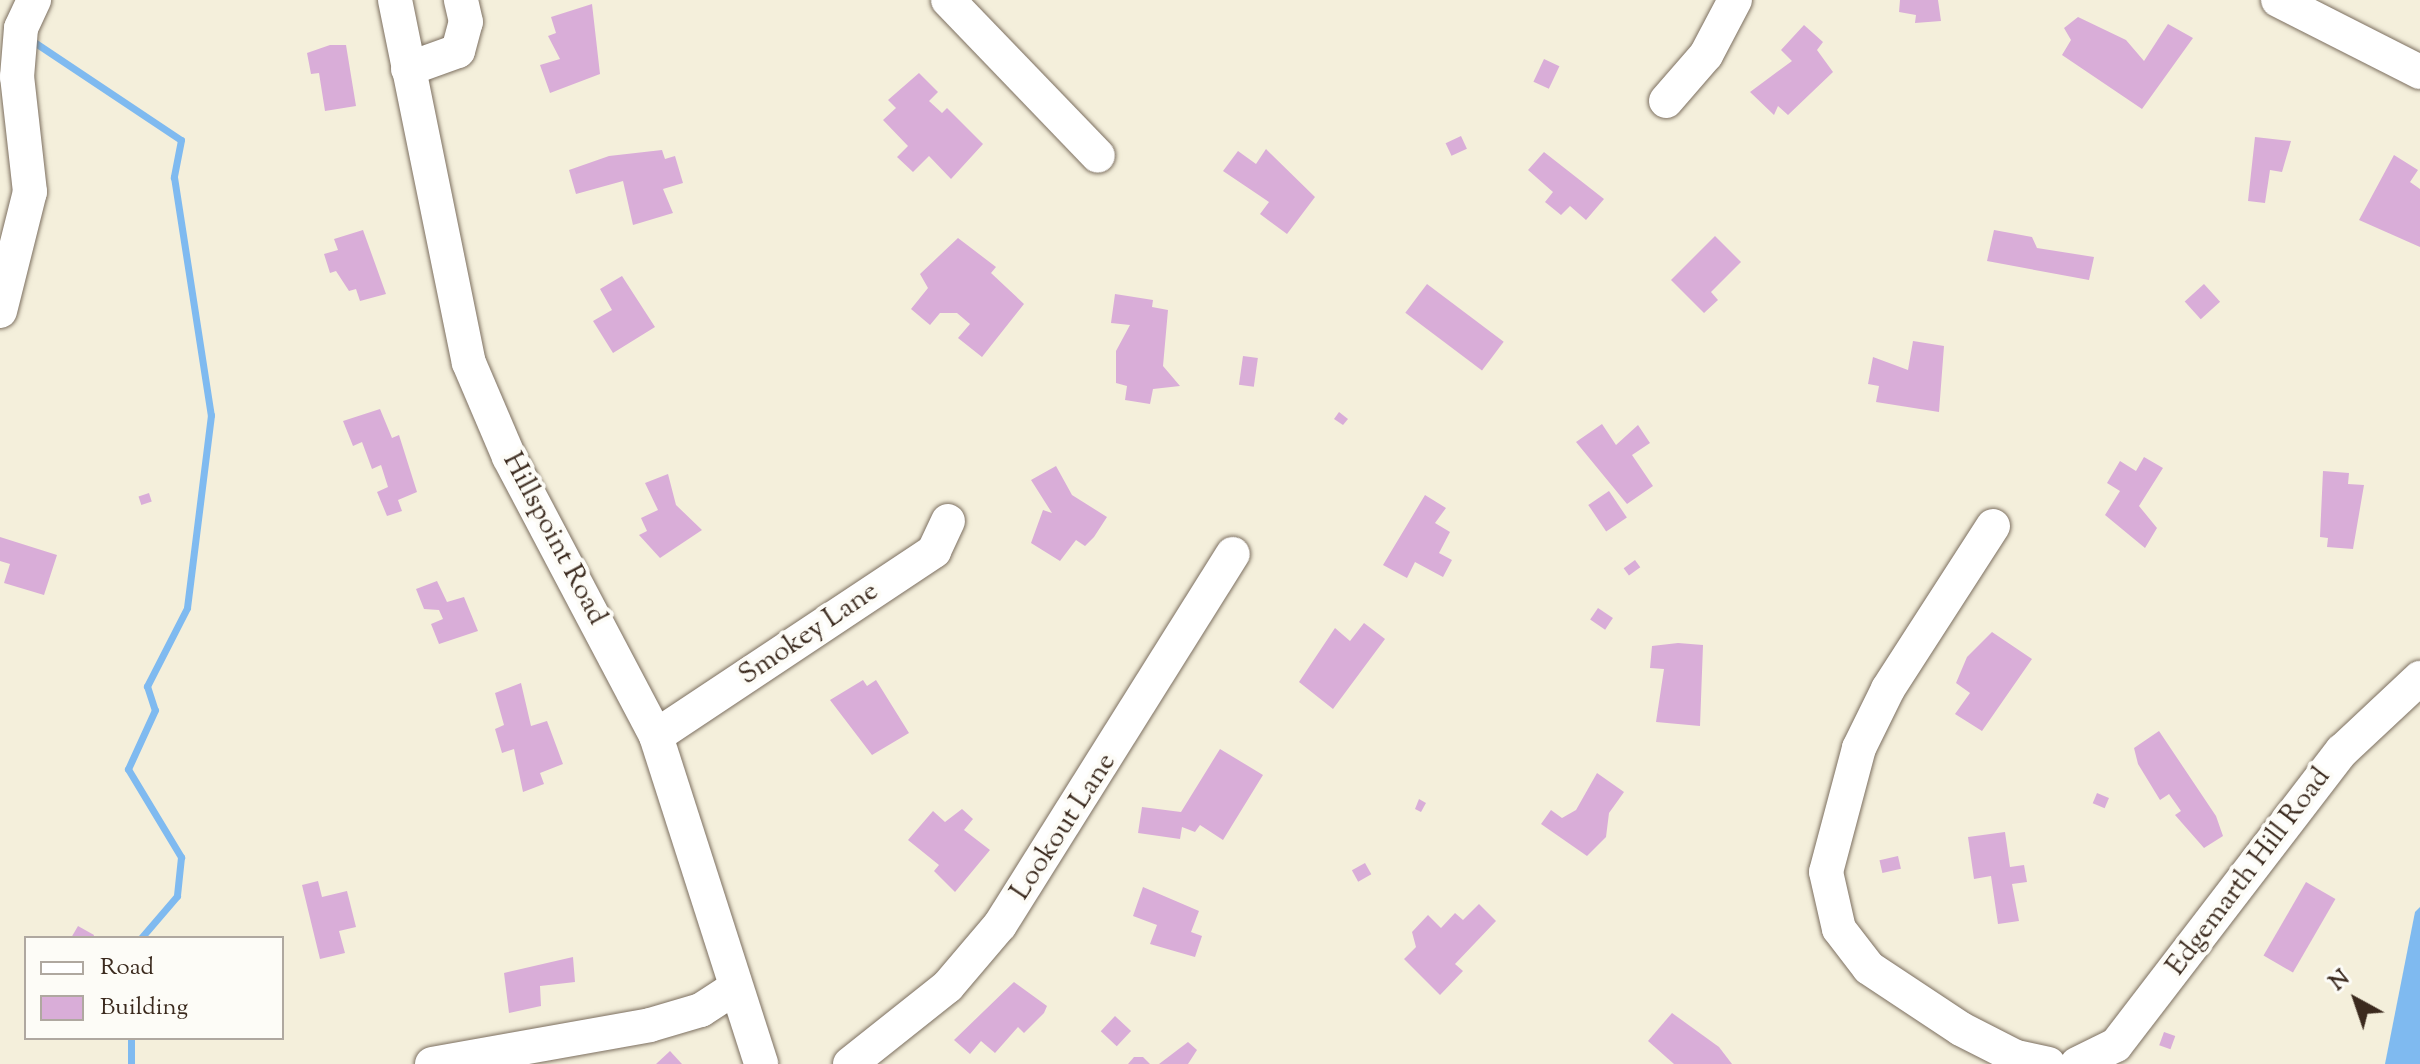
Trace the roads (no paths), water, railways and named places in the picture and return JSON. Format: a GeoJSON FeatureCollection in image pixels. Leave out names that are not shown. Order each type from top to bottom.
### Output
{"type":"FeatureCollection","features":[{"type":"Feature","properties":{"kind":"street"},"geometry":{"type":"LineString","coordinates":[[0,311],[30,192],[17,77],[21,28],[34,0]]}},
{"type":"Feature","properties":{"kind":"street","name":"Hillspoint Road"},"geometry":{"type":"LineString","coordinates":[[395,0],[476,385],[656,736],[733,989],[761,1064]]}},
{"type":"Feature","properties":{"kind":"street"},"geometry":{"type":"LineString","coordinates":[[408,69],[458,51],[466,22],[461,0]]}},
{"type":"Feature","properties":{"kind":"street"},"geometry":{"type":"LineString","coordinates":[[948,0],[1098,156]]}},
{"type":"Feature","properties":{"kind":"street"},"geometry":{"type":"LineString","coordinates":[[1666,101],[1706,55],[1735,0]]}},
{"type":"Feature","properties":{"kind":"street"},"geometry":{"type":"LineString","coordinates":[[2278,0],[2420,72]]}},
{"type":"Feature","properties":{"kind":"street","name":"Smokey Lane"},"geometry":{"type":"LineString","coordinates":[[656,736],[934,551],[948,521]]}},
{"type":"Feature","properties":{"kind":"street"},"geometry":{"type":"LineString","coordinates":[[1993,526],[1865,736],[1826,872],[1839,929],[1869,968],[1961,1029],[2016,1057],[2048,1064]]}},
{"type":"Feature","properties":{"kind":"street","name":"Lookout Lane"},"geometry":{"type":"LineString","coordinates":[[850,1064],[948,986],[991,938],[1233,554]]}},
{"type":"Feature","properties":{"kind":"street","name":"Edgemarth Hill Road"},"geometry":{"type":"LineString","coordinates":[[2077,1064],[2116,1045],[2342,751],[2420,678]]}},
{"type":"Feature","properties":{"kind":"street"},"geometry":{"type":"LineString","coordinates":[[432,1064],[650,1025],[701,1010],[733,989]]}},
{"type":"Feature","properties":{"kind":"water"},"geometry":{"type":"Polygon","coordinates":[[[2420,907],[2420,1064],[2385,1064],[2415,912],[2420,907]]]}},
{"type":"Feature","properties":{"kind":"waterway"},"geometry":{"type":"LineString","coordinates":[[31,40],[181,140],[174,177],[211,415],[187,608],[147,686],[155,710],[128,769],[181,857],[177,896],[143,936]]}},
{"type":"Feature","properties":{"kind":"waterway"},"geometry":{"type":"LineString","coordinates":[[131,1040],[131,1064]]}}]}
